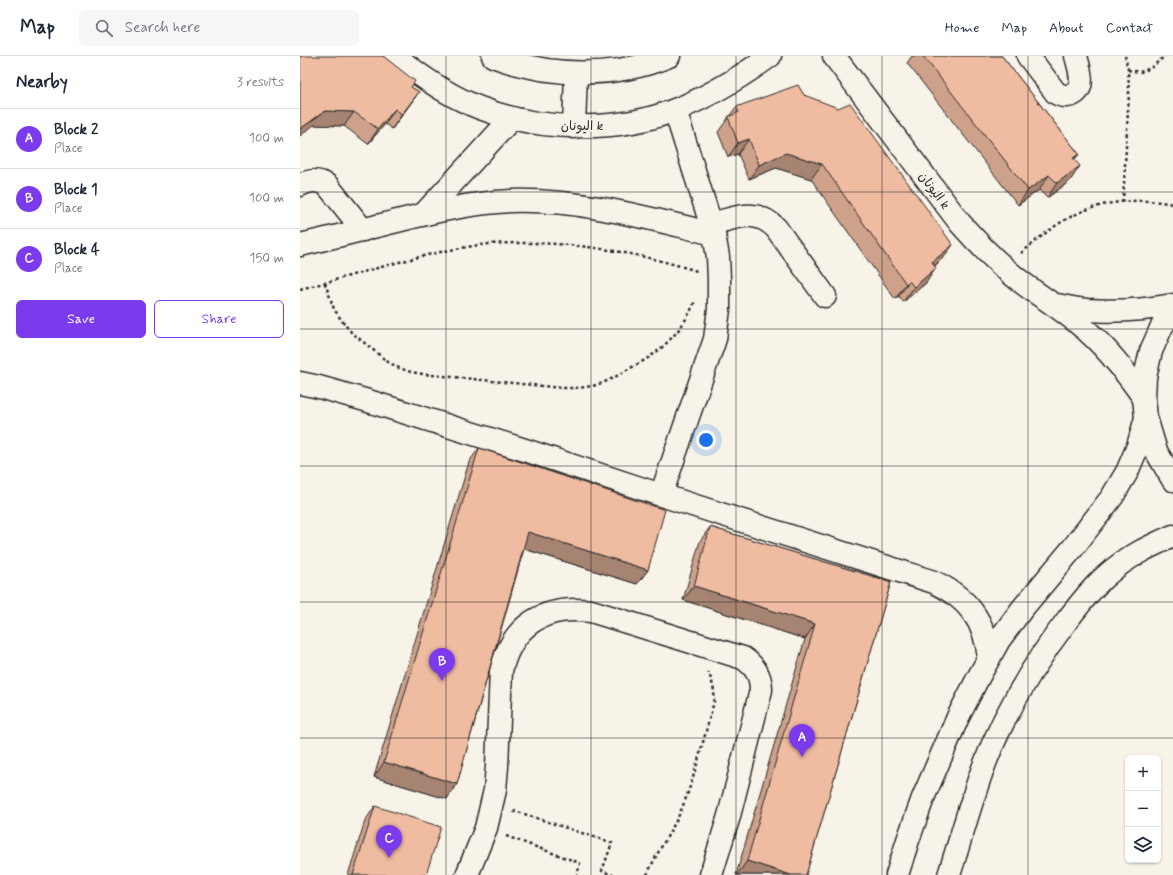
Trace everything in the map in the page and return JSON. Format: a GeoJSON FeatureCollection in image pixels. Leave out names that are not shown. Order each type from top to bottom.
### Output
{"type":"FeatureCollection","features":[{"type":"Feature","properties":{"kind":"street","name":"اليونان k"},"geometry":{"type":"LineString","coordinates":[[395,56],[420,76],[448,93],[479,108],[511,119],[537,124],[574,127],[624,123],[649,118],[675,110],[732,81],[770,56]]}},
{"type":"Feature","properties":{"kind":"street"},"geometry":{"type":"LineString","coordinates":[[493,56],[526,66],[551,71],[576,73],[622,69],[669,56]]}},
{"type":"Feature","properties":{"kind":"street","name":"اليونان k"},"geometry":{"type":"LineString","coordinates":[[834,56],[960,223],[980,246],[1003,268],[1028,288],[1056,305],[1081,325],[1104,347],[1126,371],[1145,408]]}},
{"type":"Feature","properties":{"kind":"street"},"geometry":{"type":"LineString","coordinates":[[1028,56],[1056,93],[1062,96],[1074,94],[1081,85],[1076,56]]}},
{"type":"Feature","properties":{"kind":"street"},"geometry":{"type":"LineString","coordinates":[[574,127],[576,73]]}},
{"type":"Feature","properties":{"kind":"street"},"geometry":{"type":"LineString","coordinates":[[661,495],[715,339],[719,309],[720,279],[713,229],[675,110]]}},
{"type":"Feature","properties":{"kind":"street"},"geometry":{"type":"LineString","coordinates":[[424,214],[511,119]]}},
{"type":"Feature","properties":{"kind":"street"},"geometry":{"type":"LineString","coordinates":[[300,185],[308,181],[315,180],[328,186],[363,230]]}},
{"type":"Feature","properties":{"kind":"street"},"geometry":{"type":"LineString","coordinates":[[300,245],[424,214],[453,208],[510,201],[568,203],[597,207],[713,229],[743,216],[752,216],[761,217],[769,221],[776,228],[825,296]]}},
{"type":"Feature","properties":{"kind":"street","name":"اليونان k"},"geometry":{"type":"LineString","coordinates":[[1056,305],[1086,310],[1116,311],[1147,309],[1173,305]]}},
{"type":"Feature","properties":{"kind":"street"},"geometry":{"type":"LineString","coordinates":[[897,875],[920,805],[940,758],[978,678],[999,640],[1022,608],[1072,549],[1112,496],[1127,472],[1138,446],[1145,408],[1145,377],[1151,351],[1162,326],[1173,310]]}},
{"type":"Feature","properties":{"kind":"street"},"geometry":{"type":"LineString","coordinates":[[300,383],[364,400],[525,450],[934,582],[947,588],[969,606],[983,630],[988,644],[989,658]]}},
{"type":"Feature","properties":{"kind":"street"},"geometry":{"type":"LineString","coordinates":[[1145,408],[1156,451],[1173,480]]}},
{"type":"Feature","properties":{"kind":"street"},"geometry":{"type":"LineString","coordinates":[[949,875],[983,771],[1015,700],[1035,666],[1076,609],[1107,574],[1128,558],[1151,545],[1173,536]]}},
{"type":"Feature","properties":{"kind":"street"},"geometry":{"type":"LineString","coordinates":[[467,875],[486,828],[495,790],[501,671],[504,658],[517,635],[532,622],[551,613],[577,609],[590,611],[743,658],[750,662],[759,675],[761,690],[729,816],[710,875]]}},
{"type":"Feature","properties":{"kind":"path"},"geometry":{"type":"LineString","coordinates":[[1124,202],[1129,93],[1128,70],[1125,56]]}},
{"type":"Feature","properties":{"kind":"path"},"geometry":{"type":"LineString","coordinates":[[1128,70],[1140,72],[1151,68],[1165,56]]}},
{"type":"Feature","properties":{"kind":"path"},"geometry":{"type":"LineString","coordinates":[[1003,268],[1049,231],[1084,211],[1104,205],[1124,202],[1141,201],[1173,204]]}},
{"type":"Feature","properties":{"kind":"path"},"geometry":{"type":"LineString","coordinates":[[300,289],[437,253],[474,246],[512,243],[594,247],[624,252],[661,260],[720,279]]}},
{"type":"Feature","properties":{"kind":"path"},"geometry":{"type":"LineString","coordinates":[[696,271],[698,276]]}},
{"type":"Feature","properties":{"kind":"path"},"geometry":{"type":"LineString","coordinates":[[325,283],[334,309],[350,332],[388,362],[399,368],[423,374],[562,388],[580,388],[610,380],[648,358],[673,336],[692,309],[697,295]]}},
{"type":"Feature","properties":{"kind":"path"},"geometry":{"type":"LineString","coordinates":[[648,875],[679,815],[695,771],[714,702],[715,692],[712,681],[705,668]]}},
{"type":"Feature","properties":{"kind":"path"},"geometry":{"type":"LineString","coordinates":[[512,817],[515,811],[612,843],[602,872],[614,875]]}},
{"type":"Feature","properties":{"kind":"path"},"geometry":{"type":"LineString","coordinates":[[508,829],[505,835],[580,863],[577,875]]}},
{"type":"Feature","properties":{"kind":"building"},"geometry":{"type":"Polygon","coordinates":[[[300,56],[383,56],[415,81],[411,87],[419,92],[402,114],[395,109],[378,129],[354,112],[325,111],[300,129],[300,56]]]}},
{"type":"Feature","properties":{"kind":"building"},"geometry":{"type":"Polygon","coordinates":[[[923,56],[1002,56],[1079,154],[1073,158],[1080,166],[1057,183],[1049,175],[1028,190],[923,56]]]}},
{"type":"Feature","properties":{"kind":"building"},"geometry":{"type":"Polygon","coordinates":[[[798,85],[804,95],[838,108],[850,103],[953,245],[932,262],[936,268],[914,287],[909,281],[906,284],[822,164],[786,153],[759,165],[749,139],[738,143],[728,117],[739,112],[736,107],[798,85]]]}},
{"type":"Feature","properties":{"kind":"building"},"geometry":{"type":"Polygon","coordinates":[[[479,448],[665,510],[648,570],[528,532],[457,784],[384,762],[479,448]]]}},
{"type":"Feature","properties":{"kind":"building"},"geometry":{"type":"Polygon","coordinates":[[[710,527],[891,582],[806,875],[791,875],[747,861],[815,624],[694,586],[710,527]]]}},
{"type":"Feature","properties":{"kind":"building"},"geometry":{"type":"Polygon","coordinates":[[[375,806],[441,827],[426,875],[353,875],[375,806]]]}},
{"type":"Feature","properties":{"kind":"place","name":"Block 1"},"geometry":{"type":"Point","coordinates":[442,681]}},
{"type":"Feature","properties":{"kind":"place","name":"Block 2"},"geometry":{"type":"Point","coordinates":[802,757]}},
{"type":"Feature","properties":{"kind":"place","name":"Block 4"},"geometry":{"type":"Point","coordinates":[389,858]}}]}
